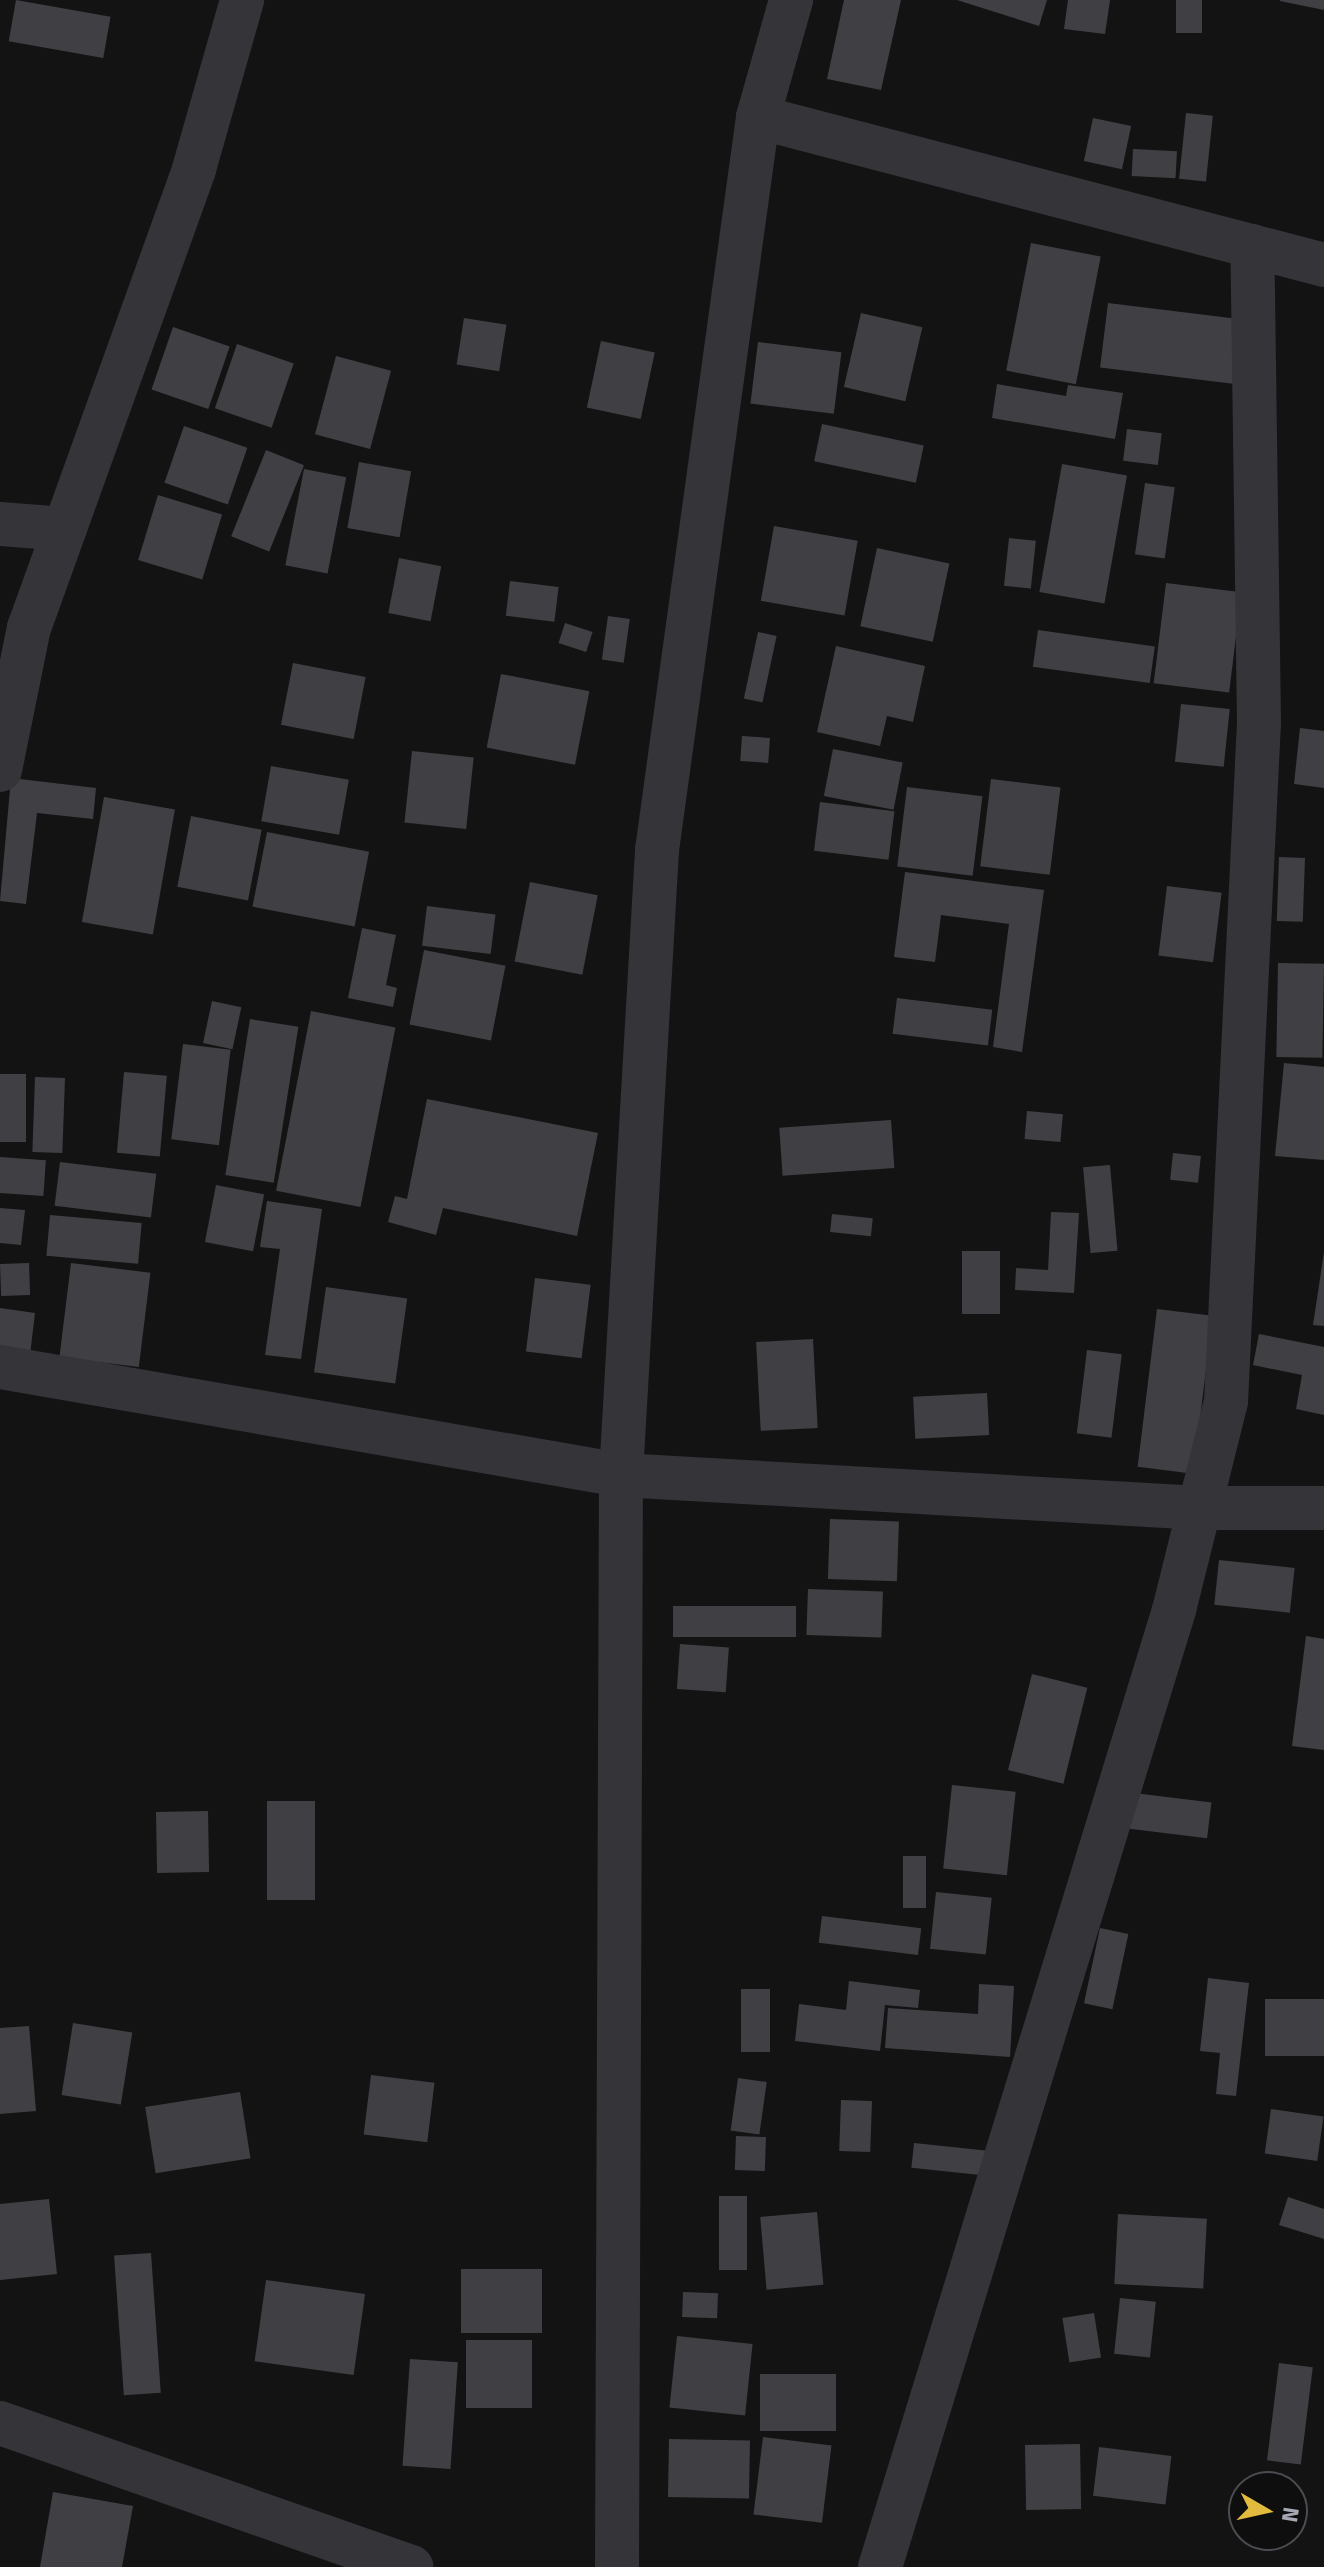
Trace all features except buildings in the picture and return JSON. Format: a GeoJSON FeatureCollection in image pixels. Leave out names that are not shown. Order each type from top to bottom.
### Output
{"type":"FeatureCollection","features":[{"type":"Feature","properties":{"kind":"street"},"geometry":{"type":"LineString","coordinates":[[0,770],[29,628],[194,169],[242,0]]}},
{"type":"Feature","properties":{"kind":"street"},"geometry":{"type":"LineString","coordinates":[[617,2567],[621,1475],[657,850],[758,117],[791,0]]}},
{"type":"Feature","properties":{"kind":"street"},"geometry":{"type":"LineString","coordinates":[[758,117],[1324,265]]}},
{"type":"Feature","properties":{"kind":"street"},"geometry":{"type":"LineString","coordinates":[[880,2567],[1174,1610],[1226,1402],[1259,738],[1252,246]]}},
{"type":"Feature","properties":{"kind":"street"},"geometry":{"type":"LineString","coordinates":[[0,524],[65,529]]}},
{"type":"Feature","properties":{"kind":"street"},"geometry":{"type":"LineString","coordinates":[[0,1367],[621,1475],[1200,1508],[1324,1508]]}},
{"type":"Feature","properties":{"kind":"street"},"geometry":{"type":"LineString","coordinates":[[0,2423],[412,2567]]}}]}
